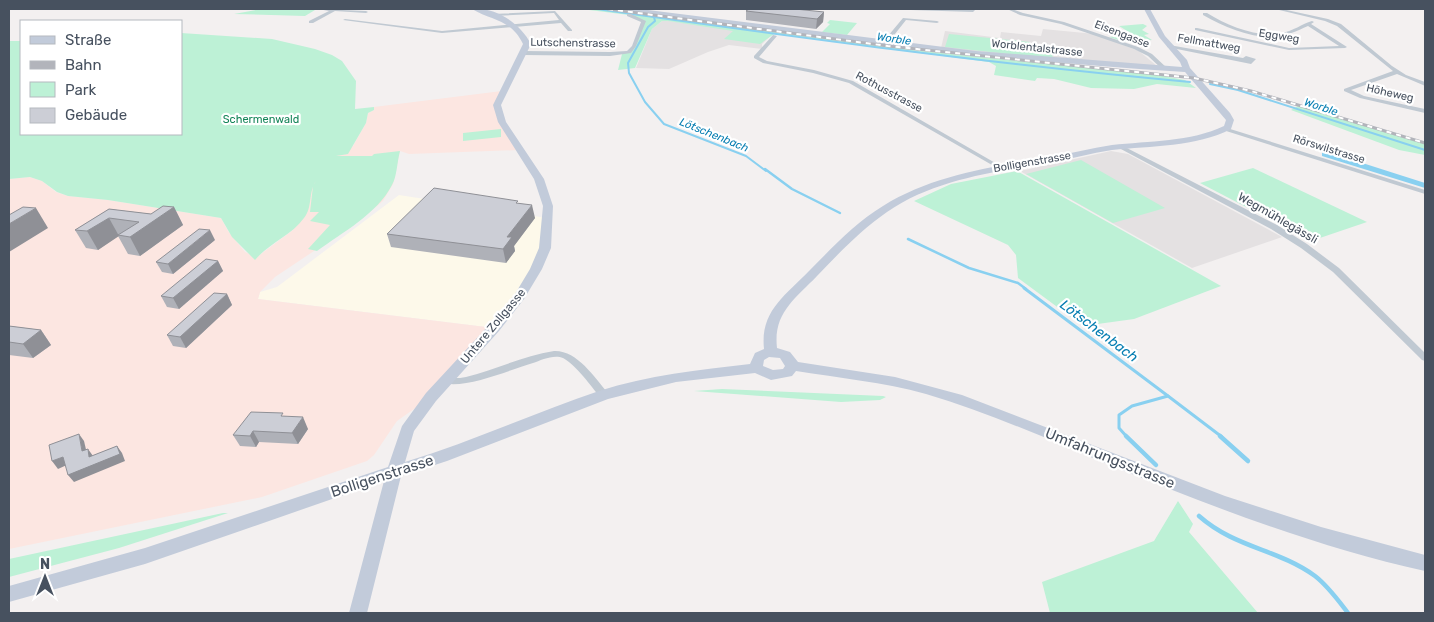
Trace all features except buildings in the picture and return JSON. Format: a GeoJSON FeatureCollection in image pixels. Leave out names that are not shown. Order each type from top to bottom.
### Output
{"type":"FeatureCollection","features":[{"type":"Feature","properties":{"kind":"main road"},"geometry":{"type":"LineString","coordinates":[[475,9],[493,15],[512,25],[524,36],[527,44],[524,53]]}},
{"type":"Feature","properties":{"kind":"main road"},"geometry":{"type":"LineString","coordinates":[[1147,9],[1161,35],[1184,62],[1187,70],[1226,112],[1230,120],[1225,129]]}},
{"type":"Feature","properties":{"kind":"main road","name":"Worblentalstrasse"},"geometry":{"type":"LineString","coordinates":[[632,10],[1070,63],[1187,70]]}},
{"type":"Feature","properties":{"kind":"main road","name":"Untere Zollgasse"},"geometry":{"type":"LineString","coordinates":[[358,613],[394,472],[407,430],[431,397],[520,296],[536,269],[545,248],[548,206],[539,179],[502,122],[497,106],[524,53]]}},
{"type":"Feature","properties":{"kind":"main road","name":"Bolligenstrasse"},"geometry":{"type":"LineString","coordinates":[[771,352],[769,329],[772,319],[778,310],[862,227],[885,210],[915,192],[962,175],[1121,147],[1205,135],[1225,129]]}},
{"type":"Feature","properties":{"kind":"main road"},"geometry":{"type":"LineString","coordinates":[[757,368],[756,360],[758,357],[771,352],[780,353],[788,357],[792,366]]}},
{"type":"Feature","properties":{"kind":"main road","name":"Bolligenstrasse"},"geometry":{"type":"LineString","coordinates":[[9,594],[145,556],[455,452],[604,395],[676,378],[757,368],[765,374],[776,376],[787,372],[792,366]]}},
{"type":"Feature","properties":{"kind":"main road","name":"Umfahrungsstrasse"},"geometry":{"type":"LineString","coordinates":[[792,366],[885,380],[929,390],[1036,429],[1222,502],[1338,540],[1425,563]]}},
{"type":"Feature","properties":{"kind":"street"},"geometry":{"type":"LineString","coordinates":[[320,9],[366,12]]}},
{"type":"Feature","properties":{"kind":"street"},"geometry":{"type":"LineString","coordinates":[[911,9],[948,11],[973,11],[974,9]]}},
{"type":"Feature","properties":{"kind":"street","name":"Eisengasse"},"geometry":{"type":"LineString","coordinates":[[1009,9],[1022,14],[1062,23],[1136,48],[1150,55],[1165,69]]}},
{"type":"Feature","properties":{"kind":"street"},"geometry":{"type":"LineString","coordinates":[[1277,9],[1320,18],[1343,27],[1362,45],[1397,72],[1425,84]]}},
{"type":"Feature","properties":{"kind":"street"},"geometry":{"type":"LineString","coordinates":[[311,22],[334,10]]}},
{"type":"Feature","properties":{"kind":"street","name":"Lutschenstrasse"},"geometry":{"type":"LineString","coordinates":[[524,53],[613,54],[628,52],[634,46],[644,20],[632,10]]}},
{"type":"Feature","properties":{"kind":"street"},"geometry":{"type":"LineString","coordinates":[[493,15],[552,12],[570,30]]}},
{"type":"Feature","properties":{"kind":"street","name":"Eggweg"},"geometry":{"type":"LineString","coordinates":[[1204,14],[1222,24],[1269,35],[1284,34],[1320,18]]}},
{"type":"Feature","properties":{"kind":"street"},"geometry":{"type":"LineString","coordinates":[[322,16],[331,17]]}},
{"type":"Feature","properties":{"kind":"street"},"geometry":{"type":"LineString","coordinates":[[885,42],[905,19],[937,22]]}},
{"type":"Feature","properties":{"kind":"street"},"geometry":{"type":"LineString","coordinates":[[345,20],[442,32],[563,21]]}},
{"type":"Feature","properties":{"kind":"street","name":"Eggweg"},"geometry":{"type":"LineString","coordinates":[[1197,29],[1289,49],[1345,47],[1308,24]]}},
{"type":"Feature","properties":{"kind":"street","name":"Rothusstrasse"},"geometry":{"type":"LineString","coordinates":[[775,36],[756,57],[765,62],[851,82],[975,151],[1001,168]]}},
{"type":"Feature","properties":{"kind":"street","name":"Fellmattweg"},"geometry":{"type":"LineString","coordinates":[[1169,46],[1245,60]]}},
{"type":"Feature","properties":{"kind":"street","name":"Höheweg"},"geometry":{"type":"LineString","coordinates":[[1397,72],[1346,91],[1362,97],[1425,111]]}},
{"type":"Feature","properties":{"kind":"street","name":"Rörswilstrasse"},"geometry":{"type":"LineString","coordinates":[[1225,129],[1425,192]]}},
{"type":"Feature","properties":{"kind":"street","name":"Wegmühlegässli"},"geometry":{"type":"LineString","coordinates":[[1121,147],[1274,227],[1304,246],[1336,270],[1425,358]]}},
{"type":"Feature","properties":{"kind":"street"},"geometry":{"type":"LineString","coordinates":[[446,381],[464,381],[544,356],[558,354],[567,357],[604,395]]}},
{"type":"Feature","properties":{"kind":"shaded area"},"geometry":{"type":"Polygon","coordinates":[[[662,21],[771,35],[762,44],[762,49],[729,45],[669,69],[636,68],[652,29],[662,21]]]}},
{"type":"Feature","properties":{"kind":"shaded area"},"geometry":{"type":"Polygon","coordinates":[[[1043,29],[1095,34],[1139,51],[1157,66],[1125,66],[941,48],[945,31],[1000,38],[1001,32],[1041,36],[1043,29]]]}},
{"type":"Feature","properties":{"kind":"shaded area"},"geometry":{"type":"Polygon","coordinates":[[[502,91],[497,106],[519,150],[409,154],[400,151],[393,184],[383,201],[356,223],[275,277],[260,292],[258,299],[486,327],[489,333],[431,397],[397,421],[374,455],[367,461],[262,497],[9,549],[9,179],[30,177],[42,181],[56,192],[68,196],[108,200],[221,218],[228,231],[245,252],[257,257],[293,230],[312,186],[333,156],[353,146],[366,123],[368,113],[374,110],[374,107],[502,91]]]}},
{"type":"Feature","properties":{"kind":"shaded area"},"geometry":{"type":"Polygon","coordinates":[[[1111,151],[1128,154],[1282,237],[1192,268],[1020,171],[1111,151]]]}},
{"type":"Feature","properties":{"kind":"shaded area"},"geometry":{"type":"Polygon","coordinates":[[[399,195],[547,218],[545,248],[494,328],[258,299],[260,292],[277,287],[399,195]]]}},
{"type":"Feature","properties":{"kind":"green space"},"geometry":{"type":"Polygon","coordinates":[[[261,9],[315,10],[305,16],[234,14],[261,9]]]}},
{"type":"Feature","properties":{"kind":"green space"},"geometry":{"type":"Polygon","coordinates":[[[581,9],[602,9],[912,50],[1158,75],[1185,80],[1196,88],[1157,84],[1134,89],[1091,88],[1054,79],[1037,78],[1035,81],[994,75],[996,66],[989,62],[774,34],[760,44],[724,39],[733,31],[668,21],[662,21],[652,29],[635,68],[618,70],[622,54],[634,45],[644,21],[629,15],[581,9]]]}},
{"type":"Feature","properties":{"kind":"green space"},"geometry":{"type":"Polygon","coordinates":[[[830,20],[857,23],[847,35],[822,32],[830,24],[827,23],[830,20]]]}},
{"type":"Feature","properties":{"kind":"green space"},"geometry":{"type":"Polygon","coordinates":[[[1143,24],[1147,26],[1142,30],[1149,34],[1144,35],[1152,40],[1125,42],[1109,37],[1134,35],[1119,26],[1143,24]]]}},
{"type":"Feature","properties":{"kind":"green space","name":"Schermenwald"},"geometry":{"type":"Polygon","coordinates":[[[182,33],[272,39],[332,55],[342,61],[356,81],[355,109],[374,107],[374,110],[368,113],[366,123],[348,154],[336,156],[372,156],[374,154],[400,151],[394,181],[386,195],[369,214],[317,251],[308,249],[330,225],[310,221],[319,212],[310,212],[313,187],[309,209],[304,218],[293,230],[255,260],[232,237],[221,218],[108,200],[68,196],[57,192],[42,181],[30,177],[9,179],[9,41],[20,41],[20,135],[182,135],[182,33]]]}},
{"type":"Feature","properties":{"kind":"green space"},"geometry":{"type":"Polygon","coordinates":[[[949,34],[1030,42],[1029,48],[1052,51],[1053,59],[945,47],[949,34]]]}},
{"type":"Feature","properties":{"kind":"green space"},"geometry":{"type":"Polygon","coordinates":[[[1298,106],[1425,144],[1425,155],[1399,150],[1291,110],[1298,106]]]}},
{"type":"Feature","properties":{"kind":"green space"},"geometry":{"type":"Polygon","coordinates":[[[501,129],[501,137],[463,141],[463,133],[501,129]]]}},
{"type":"Feature","properties":{"kind":"green space"},"geometry":{"type":"Polygon","coordinates":[[[1081,160],[1165,208],[1113,223],[1026,174],[1081,160]]]}},
{"type":"Feature","properties":{"kind":"green space"},"geometry":{"type":"Polygon","coordinates":[[[1253,168],[1367,222],[1311,241],[1200,183],[1253,168]]]}},
{"type":"Feature","properties":{"kind":"green space"},"geometry":{"type":"Polygon","coordinates":[[[1017,171],[1221,286],[1134,319],[1083,326],[1018,278],[1016,255],[1008,245],[914,201],[951,184],[1017,171]]]}},
{"type":"Feature","properties":{"kind":"green space"},"geometry":{"type":"Polygon","coordinates":[[[722,389],[886,397],[880,400],[841,402],[694,391],[722,389]]]}},
{"type":"Feature","properties":{"kind":"green space"},"geometry":{"type":"Polygon","coordinates":[[[1178,501],[1193,524],[1189,532],[1258,613],[1050,613],[1042,582],[1154,541],[1178,501]]]}},
{"type":"Feature","properties":{"kind":"green space"},"geometry":{"type":"Polygon","coordinates":[[[228,513],[119,548],[9,577],[9,559],[228,513]]]}},
{"type":"Feature","properties":{"kind":"waterway","name":"Worble"},"geometry":{"type":"LineString","coordinates":[[597,9],[654,17]]}},
{"type":"Feature","properties":{"kind":"waterway","name":"Worble"},"geometry":{"type":"LineString","coordinates":[[654,17],[893,49],[1190,82]]}},
{"type":"Feature","properties":{"kind":"waterway","name":"Lötschenbach"},"geometry":{"type":"LineString","coordinates":[[654,17],[655,21],[648,27],[628,63],[629,73],[645,102],[664,124],[746,156],[766,171]]}},
{"type":"Feature","properties":{"kind":"waterway","name":"Worble"},"geometry":{"type":"LineString","coordinates":[[1210,84],[1238,90],[1425,150]]}},
{"type":"Feature","properties":{"kind":"waterway"},"geometry":{"type":"LineString","coordinates":[[1325,154],[1425,186]]}},
{"type":"Feature","properties":{"kind":"waterway","name":"Lötschenbach"},"geometry":{"type":"LineString","coordinates":[[765,169],[792,189],[840,213]]}},
{"type":"Feature","properties":{"kind":"waterway","name":"Lötschenbach"},"geometry":{"type":"LineString","coordinates":[[908,239],[969,268],[1018,283],[1026,289]]}},
{"type":"Feature","properties":{"kind":"waterway","name":"Lötschenbach"},"geometry":{"type":"LineString","coordinates":[[1024,288],[1168,396]]}},
{"type":"Feature","properties":{"kind":"waterway","name":"Lötschenbach"},"geometry":{"type":"LineString","coordinates":[[1127,437],[1119,428],[1119,415],[1132,406],[1168,396]]}},
{"type":"Feature","properties":{"kind":"waterway"},"geometry":{"type":"LineString","coordinates":[[1168,396],[1222,437]]}},
{"type":"Feature","properties":{"kind":"waterway"},"geometry":{"type":"LineString","coordinates":[[1220,436],[1248,461]]}},
{"type":"Feature","properties":{"kind":"waterway","name":"Lötschenbach"},"geometry":{"type":"LineString","coordinates":[[1127,437],[1156,465]]}},
{"type":"Feature","properties":{"kind":"waterway","name":"Lötschenbach"},"geometry":{"type":"LineString","coordinates":[[1199,516],[1227,535],[1286,560],[1315,576],[1329,589],[1348,613]]}},
{"type":"Feature","properties":{"kind":"railway"},"geometry":{"type":"LineString","coordinates":[[608,9],[888,46],[1194,78],[1251,91],[1425,143]]}}]}
